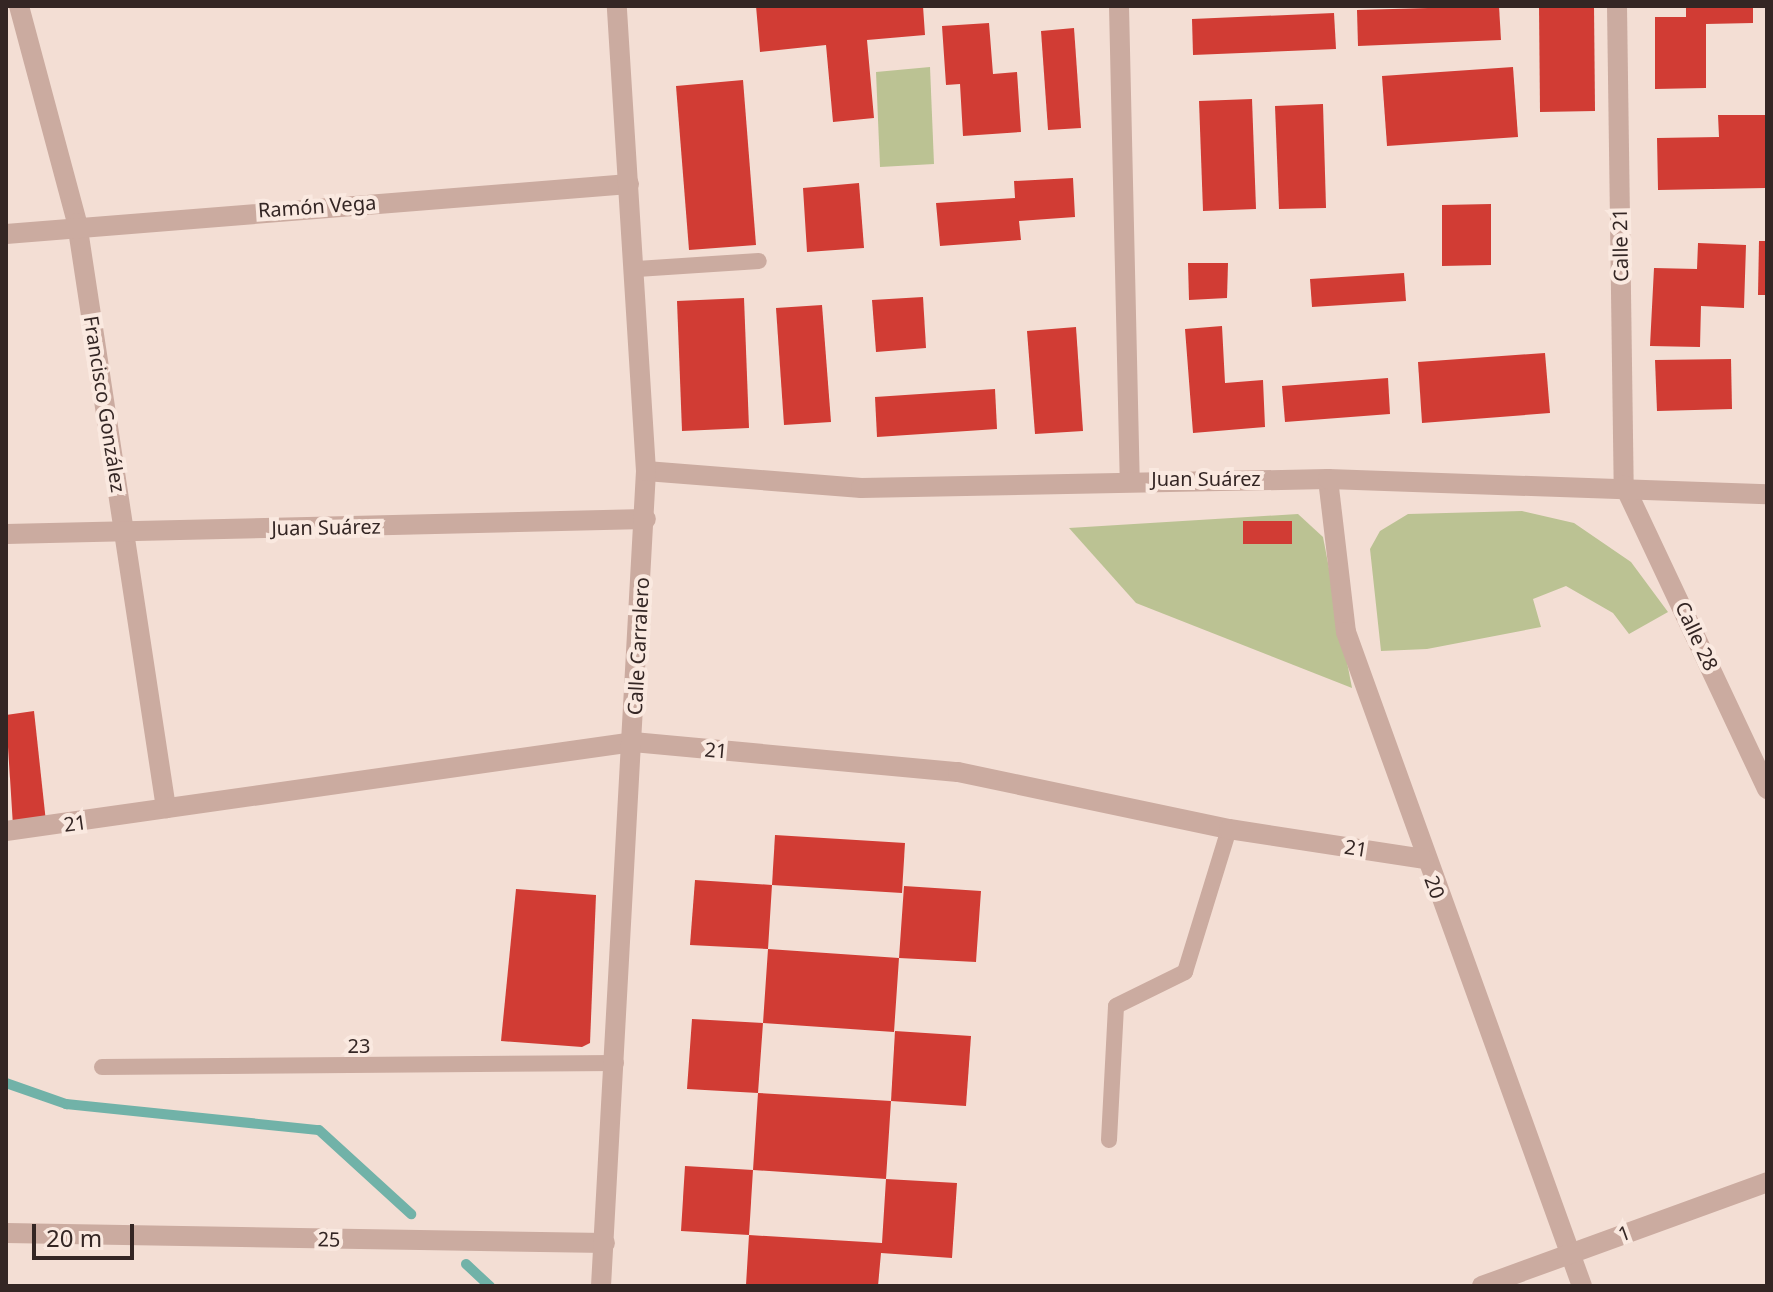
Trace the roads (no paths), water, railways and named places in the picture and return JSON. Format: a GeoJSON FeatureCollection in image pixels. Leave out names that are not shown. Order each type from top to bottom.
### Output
{"type":"FeatureCollection","features":[{"type":"Feature","properties":{"kind":"street","name":"Francisco González"},"geometry":{"type":"LineString","coordinates":[[19,6],[77,223],[166,808]]}},
{"type":"Feature","properties":{"kind":"street","name":"Calle Carralero"},"geometry":{"type":"LineString","coordinates":[[601,1286],[646,519],[637,269],[617,6]]}},
{"type":"Feature","properties":{"kind":"street"},"geometry":{"type":"LineString","coordinates":[[1119,6],[1130,478]]}},
{"type":"Feature","properties":{"kind":"street","name":"Calle 21"},"geometry":{"type":"LineString","coordinates":[[1617,6],[1624,485]]}},
{"type":"Feature","properties":{"kind":"street","name":"Ramón Vega"},"geometry":{"type":"LineString","coordinates":[[6,234],[77,223],[629,184]]}},
{"type":"Feature","properties":{"kind":"street","name":"Juan Suárez"},"geometry":{"type":"LineString","coordinates":[[646,471],[861,488],[1130,478],[1328,479],[1624,485],[1767,494]]}},
{"type":"Feature","properties":{"kind":"street","name":"20"},"geometry":{"type":"LineString","coordinates":[[1328,479],[1346,632],[1424,859],[1582,1286]]}},
{"type":"Feature","properties":{"kind":"street","name":"Calle 28"},"geometry":{"type":"LineString","coordinates":[[1624,485],[1767,789]]}},
{"type":"Feature","properties":{"kind":"street","name":"Juan Suárez"},"geometry":{"type":"LineString","coordinates":[[6,534],[646,519]]}},
{"type":"Feature","properties":{"kind":"street","name":"21"},"geometry":{"type":"LineString","coordinates":[[6,831],[633,742],[958,772],[1229,829],[1424,859]]}},
{"type":"Feature","properties":{"kind":"street","name":"1"},"geometry":{"type":"LineString","coordinates":[[1482,1286],[1767,1182]]}},
{"type":"Feature","properties":{"kind":"street","name":"25"},"geometry":{"type":"LineString","coordinates":[[6,1233],[605,1243]]}},
{"type":"Feature","properties":{"kind":"lane"},"geometry":{"type":"LineString","coordinates":[[637,269],[759,261]]}},
{"type":"Feature","properties":{"kind":"lane"},"geometry":{"type":"LineString","coordinates":[[1109,1140],[1116,1006],[1185,972],[1229,829]]}},
{"type":"Feature","properties":{"kind":"lane","name":"23"},"geometry":{"type":"LineString","coordinates":[[102,1067],[616,1063]]}},
{"type":"Feature","properties":{"kind":"waterway"},"geometry":{"type":"LineString","coordinates":[[6,1083],[66,1104],[319,1130],[411,1214]]}},
{"type":"Feature","properties":{"kind":"waterway"},"geometry":{"type":"LineString","coordinates":[[466,1264],[490,1286]]}}]}
